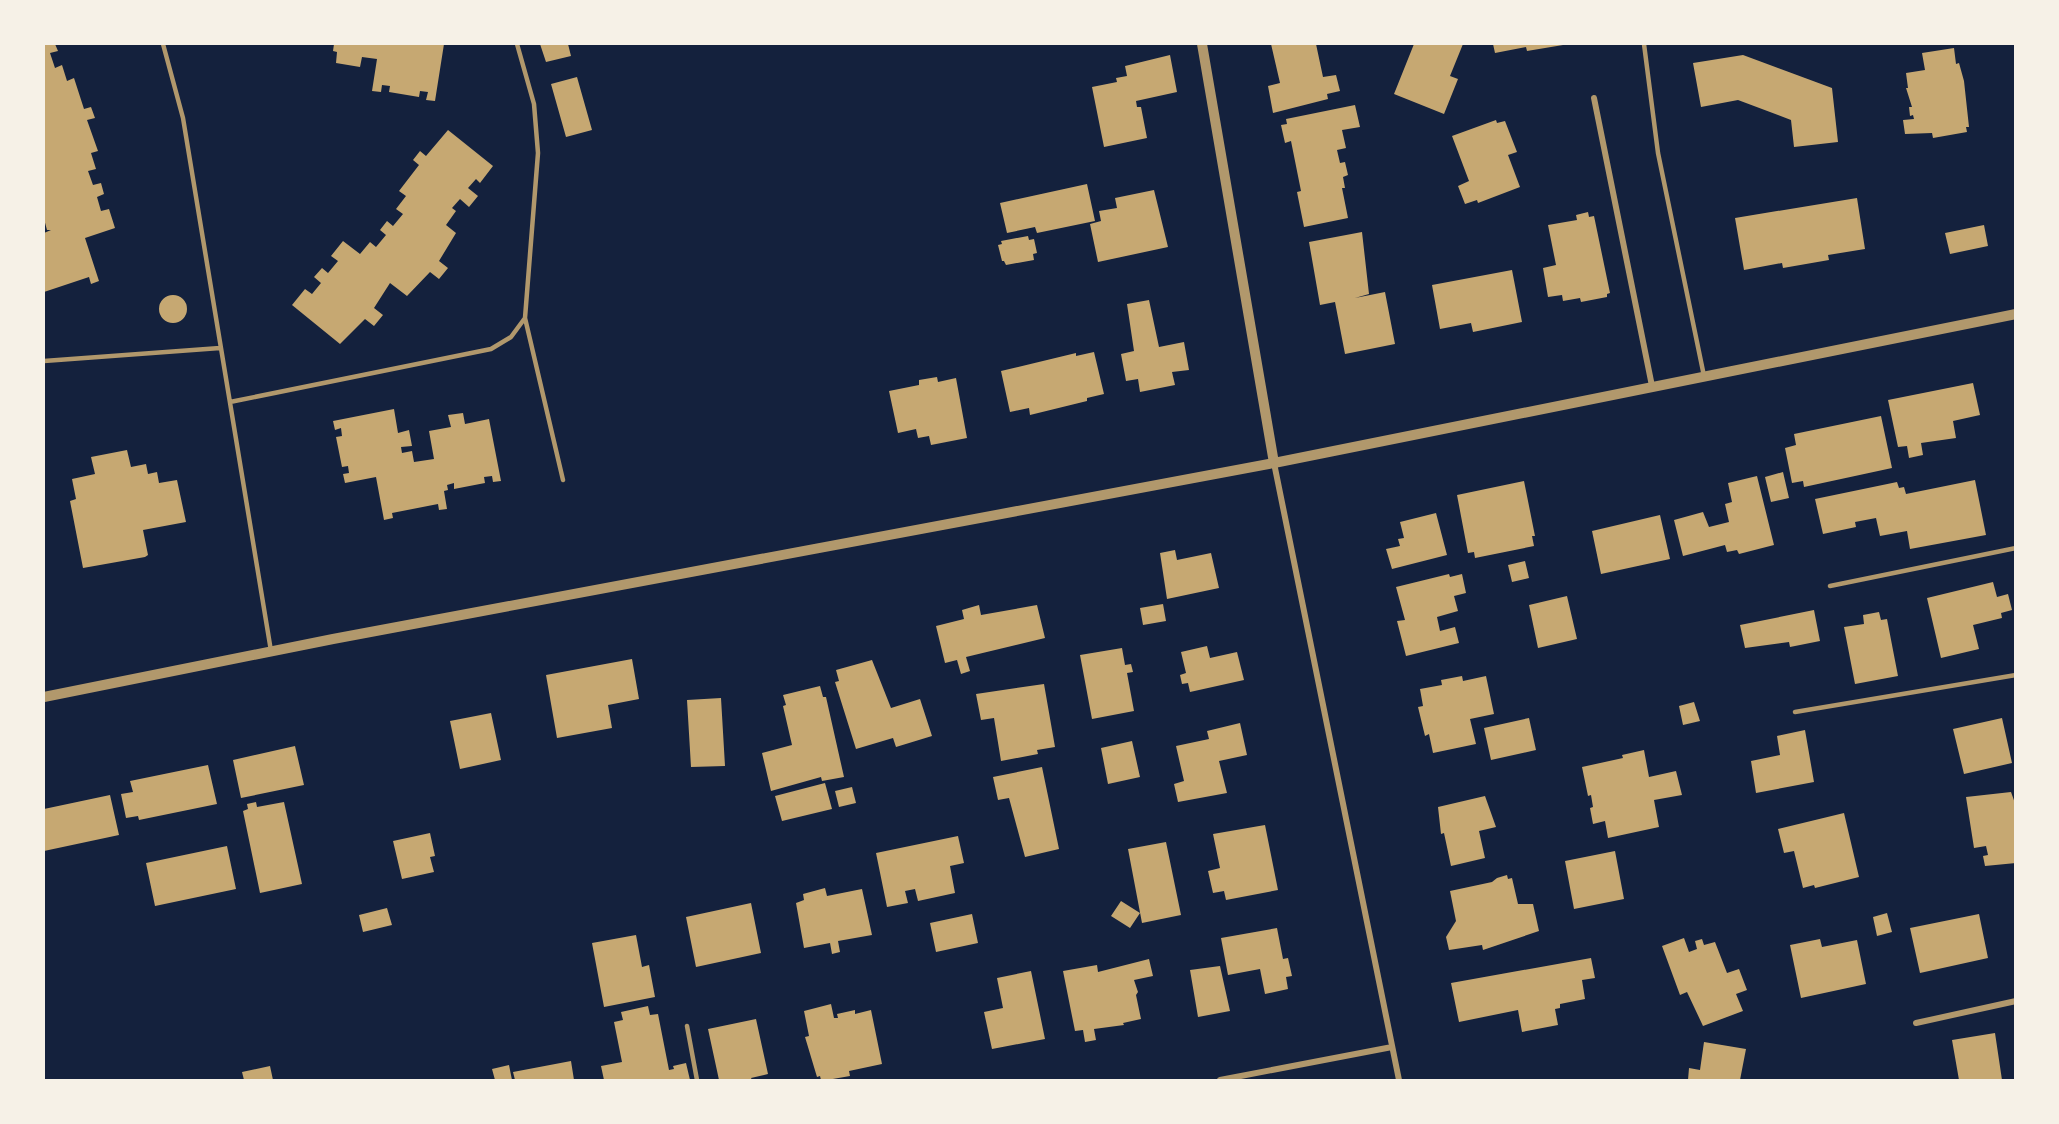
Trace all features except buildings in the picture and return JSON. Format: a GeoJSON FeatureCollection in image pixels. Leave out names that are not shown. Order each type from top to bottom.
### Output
{"type":"FeatureCollection","features":[{"type":"Feature","properties":{"kind":"street"},"geometry":{"type":"LineString","coordinates":[[1202,44],[1274,463],[1399,1080]]}},
{"type":"Feature","properties":{"kind":"street"},"geometry":{"type":"LineString","coordinates":[[1594,98],[1652,386]]}},
{"type":"Feature","properties":{"kind":"street"},"geometry":{"type":"LineString","coordinates":[[44,697],[333,639],[1274,463],[2016,314]]}},
{"type":"Feature","properties":{"kind":"street"},"geometry":{"type":"LineString","coordinates":[[1916,1023],[2016,1001]]}},
{"type":"Feature","properties":{"kind":"street"},"geometry":{"type":"LineString","coordinates":[[1220,1080],[1392,1047]]}},
{"type":"Feature","properties":{"kind":"lane"},"geometry":{"type":"LineString","coordinates":[[162,44],[183,118],[271,651]]}},
{"type":"Feature","properties":{"kind":"lane"},"geometry":{"type":"LineString","coordinates":[[517,44],[534,104],[538,153],[525,318],[563,480]]}},
{"type":"Feature","properties":{"kind":"lane"},"geometry":{"type":"LineString","coordinates":[[1644,44],[1658,153],[1704,376]]}},
{"type":"Feature","properties":{"kind":"lane"},"geometry":{"type":"LineString","coordinates":[[230,402],[491,349],[511,337],[525,318]]}},
{"type":"Feature","properties":{"kind":"lane"},"geometry":{"type":"LineString","coordinates":[[44,361],[220,348]]}},
{"type":"Feature","properties":{"kind":"lane"},"geometry":{"type":"LineString","coordinates":[[1830,586],[2016,548]]}},
{"type":"Feature","properties":{"kind":"lane"},"geometry":{"type":"LineString","coordinates":[[1795,712],[2016,675]]}},
{"type":"Feature","properties":{"kind":"lane"},"geometry":{"type":"LineString","coordinates":[[687,1026],[697,1080]]}}]}
